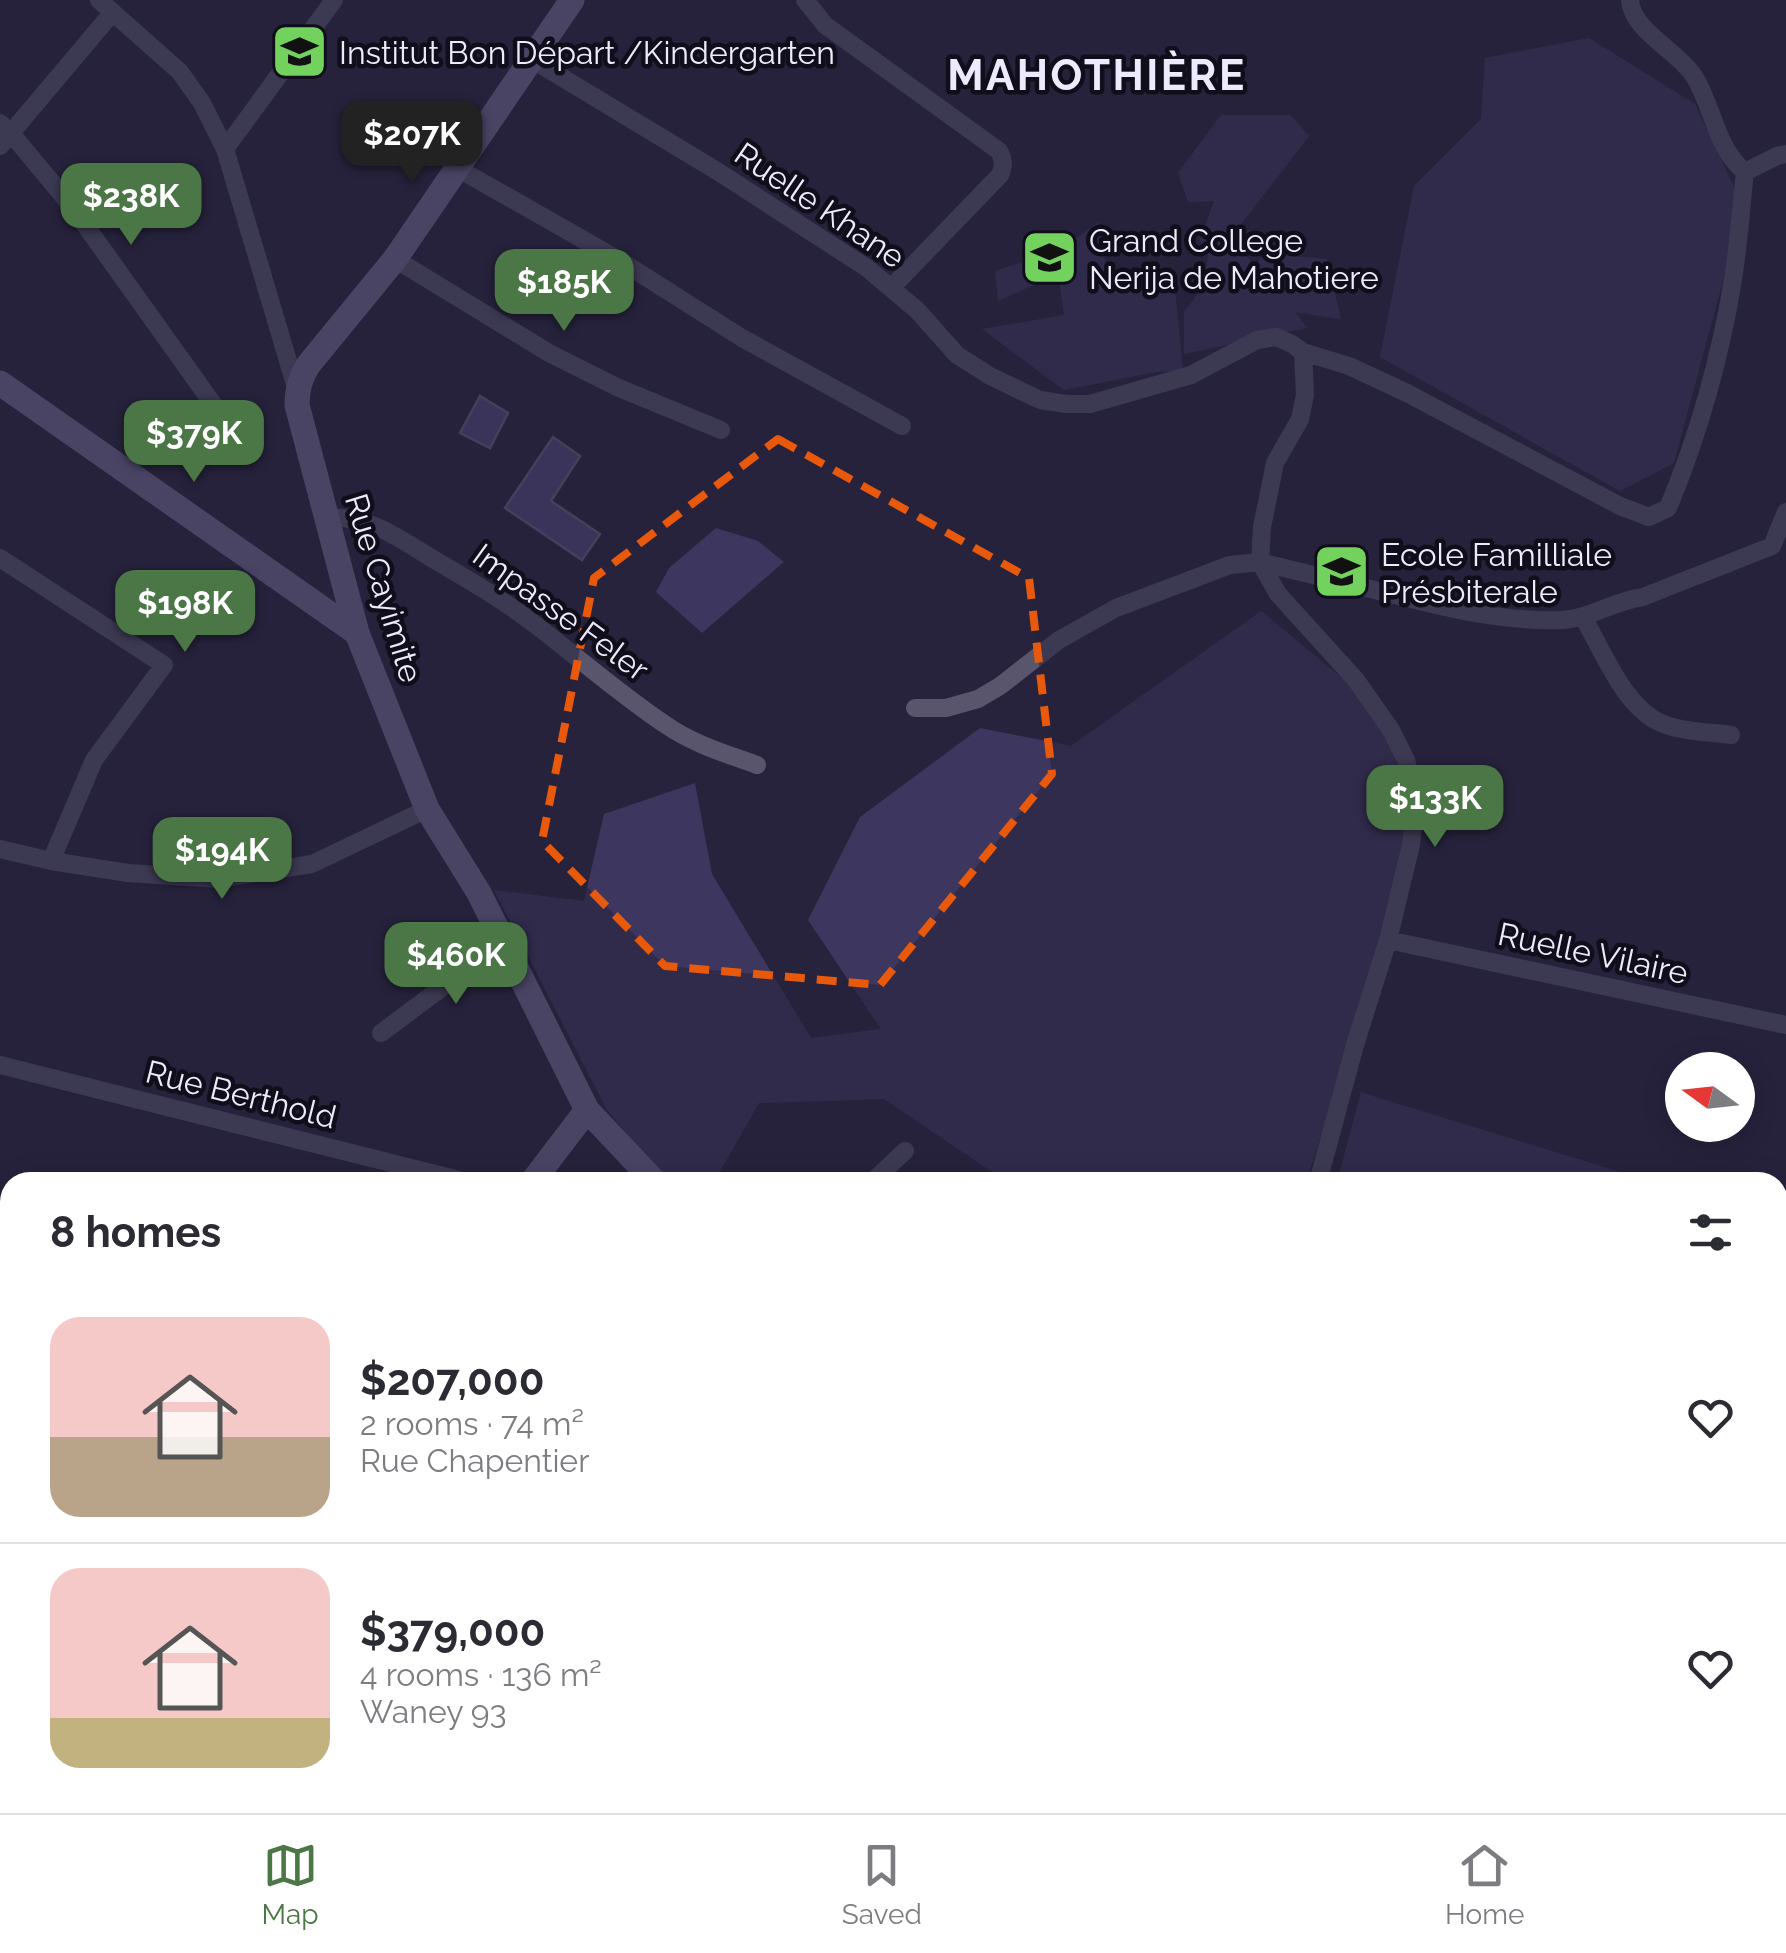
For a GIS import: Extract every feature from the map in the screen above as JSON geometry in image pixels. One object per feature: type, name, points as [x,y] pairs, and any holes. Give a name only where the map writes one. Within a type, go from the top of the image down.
[{"type":"street","points":[[225,149],[334,0]]},
{"type":"street","points":[[297,392],[309,364],[395,260],[572,0]]},
{"type":"street","points":[[806,0],[825,25],[1002,157],[1000,175],[891,288]]},
{"type":"street","points":[[1630,0],[1631,12],[1645,30],[1677,55],[1695,78],[1730,159],[1745,172],[1786,154]]},
{"type":"street","points":[[106,6],[3,134],[73,208],[218,411]]},
{"type":"street","name":"Rue Cayimite","points":[[106,6],[180,72],[202,103],[225,149],[297,392],[357,632],[427,808],[479,893],[587,1110],[646,1172]]},
{"type":"street","name":"Ruelle Khane","points":[[532,60],[717,171],[867,268],[917,310],[957,355],[1040,400],[1090,404],[1191,375],[1257,340],[1276,337],[1303,352],[1350,366],[1407,393],[1636,514],[1650,516],[1668,508],[1680,480],[1716,361],[1734,278],[1745,172]]},
{"type":"street","points":[[457,168],[602,250],[742,338],[902,426]]},
{"type":"street","points":[[395,260],[549,353],[619,388],[721,430]]},
{"type":"street","points":[[1303,352],[1300,419],[1276,463],[1262,527],[1260,562],[1278,594],[1356,680],[1391,730],[1406,760],[1416,800],[1412,845],[1388,940],[1321,1172]]},
{"type":"street","points":[[0,384],[357,632]]},
{"type":"street","points":[[916,708],[946,708],[978,699],[1098,616],[1230,565],[1260,562],[1460,611],[1516,619],[1583,617],[1772,546],[1786,512]]},
{"type":"street","name":"Impasse Feler","points":[[328,518],[345,517],[380,527],[478,585],[668,727],[757,766]]},
{"type":"street","points":[[0,558],[164,665],[94,760],[52,861]]},
{"type":"street","points":[[1583,617],[1619,682],[1644,713],[1680,729],[1731,736]]},
{"type":"street","points":[[0,849],[128,873],[218,879],[312,864],[427,808]]},
{"type":"street","name":"Ruelle Vilaire","points":[[1388,940],[1786,1024]]},
{"type":"street","points":[[381,1034],[504,942]]},
{"type":"street","name":"Rue Berthold","points":[[0,1064],[427,1172]]},
{"type":"street","points":[[540,1172],[587,1110]]},
{"type":"street","points":[[883,1172],[905,1151]]},
{"type":"highlighted area","points":[[778,439],[1029,578],[1052,774],[880,985],[665,966],[542,841],[594,578]]},
{"type":"shaded area","points":[[1589,38],[1695,104],[1743,206],[1674,463],[1620,491],[1380,357],[1414,186],[1481,119],[1485,58]]},
{"type":"shaded area","points":[[1221,115],[1290,115],[1309,136],[1241,224],[1235,244],[1255,266],[1264,254],[1327,259],[1341,319],[1295,312],[1307,328],[1184,354],[1184,312],[1203,287],[1208,256],[1200,240],[1214,201],[1188,202],[1178,173]]},
{"type":"shaded area","points":[[1099,222],[1098,247],[1121,289],[1173,269],[1183,371],[1156,372],[1064,390],[982,329],[1064,315],[1058,274],[998,301],[995,271],[1060,250]]},
{"type":"shaded area","points":[[716,528],[758,541],[784,562],[702,633],[656,592],[669,568]]},
{"type":"shaded area","points":[[1261,611],[1359,692],[1428,807],[1309,1172],[992,1172],[884,1099],[759,1103],[720,1172],[659,1172],[607,1110],[494,890],[584,901],[604,814],[695,783],[712,874],[811,1038],[881,1029],[808,920],[860,817],[980,728],[1071,746]]},
{"type":"shaded area","points":[[1361,1092],[1620,1172],[1340,1172]]},
{"type":"building","points":[[480,396],[508,413],[490,448],[460,433]]},
{"type":"building","points":[[553,437],[580,456],[551,501],[600,534],[582,560],[505,508]]},
{"type":"place","name":"Institut Bon Départ /Kindergarten","points":[[300,52]]},
{"type":"place","name":"Grand College Nerija de Mahotiere","points":[[1050,258]]},
{"type":"place","name":"Ecole Familliale Présbiterale","points":[[1342,572]]},
{"type":"district","name":"MAHOTHIÈRE","points":[[1097,75]]}]
